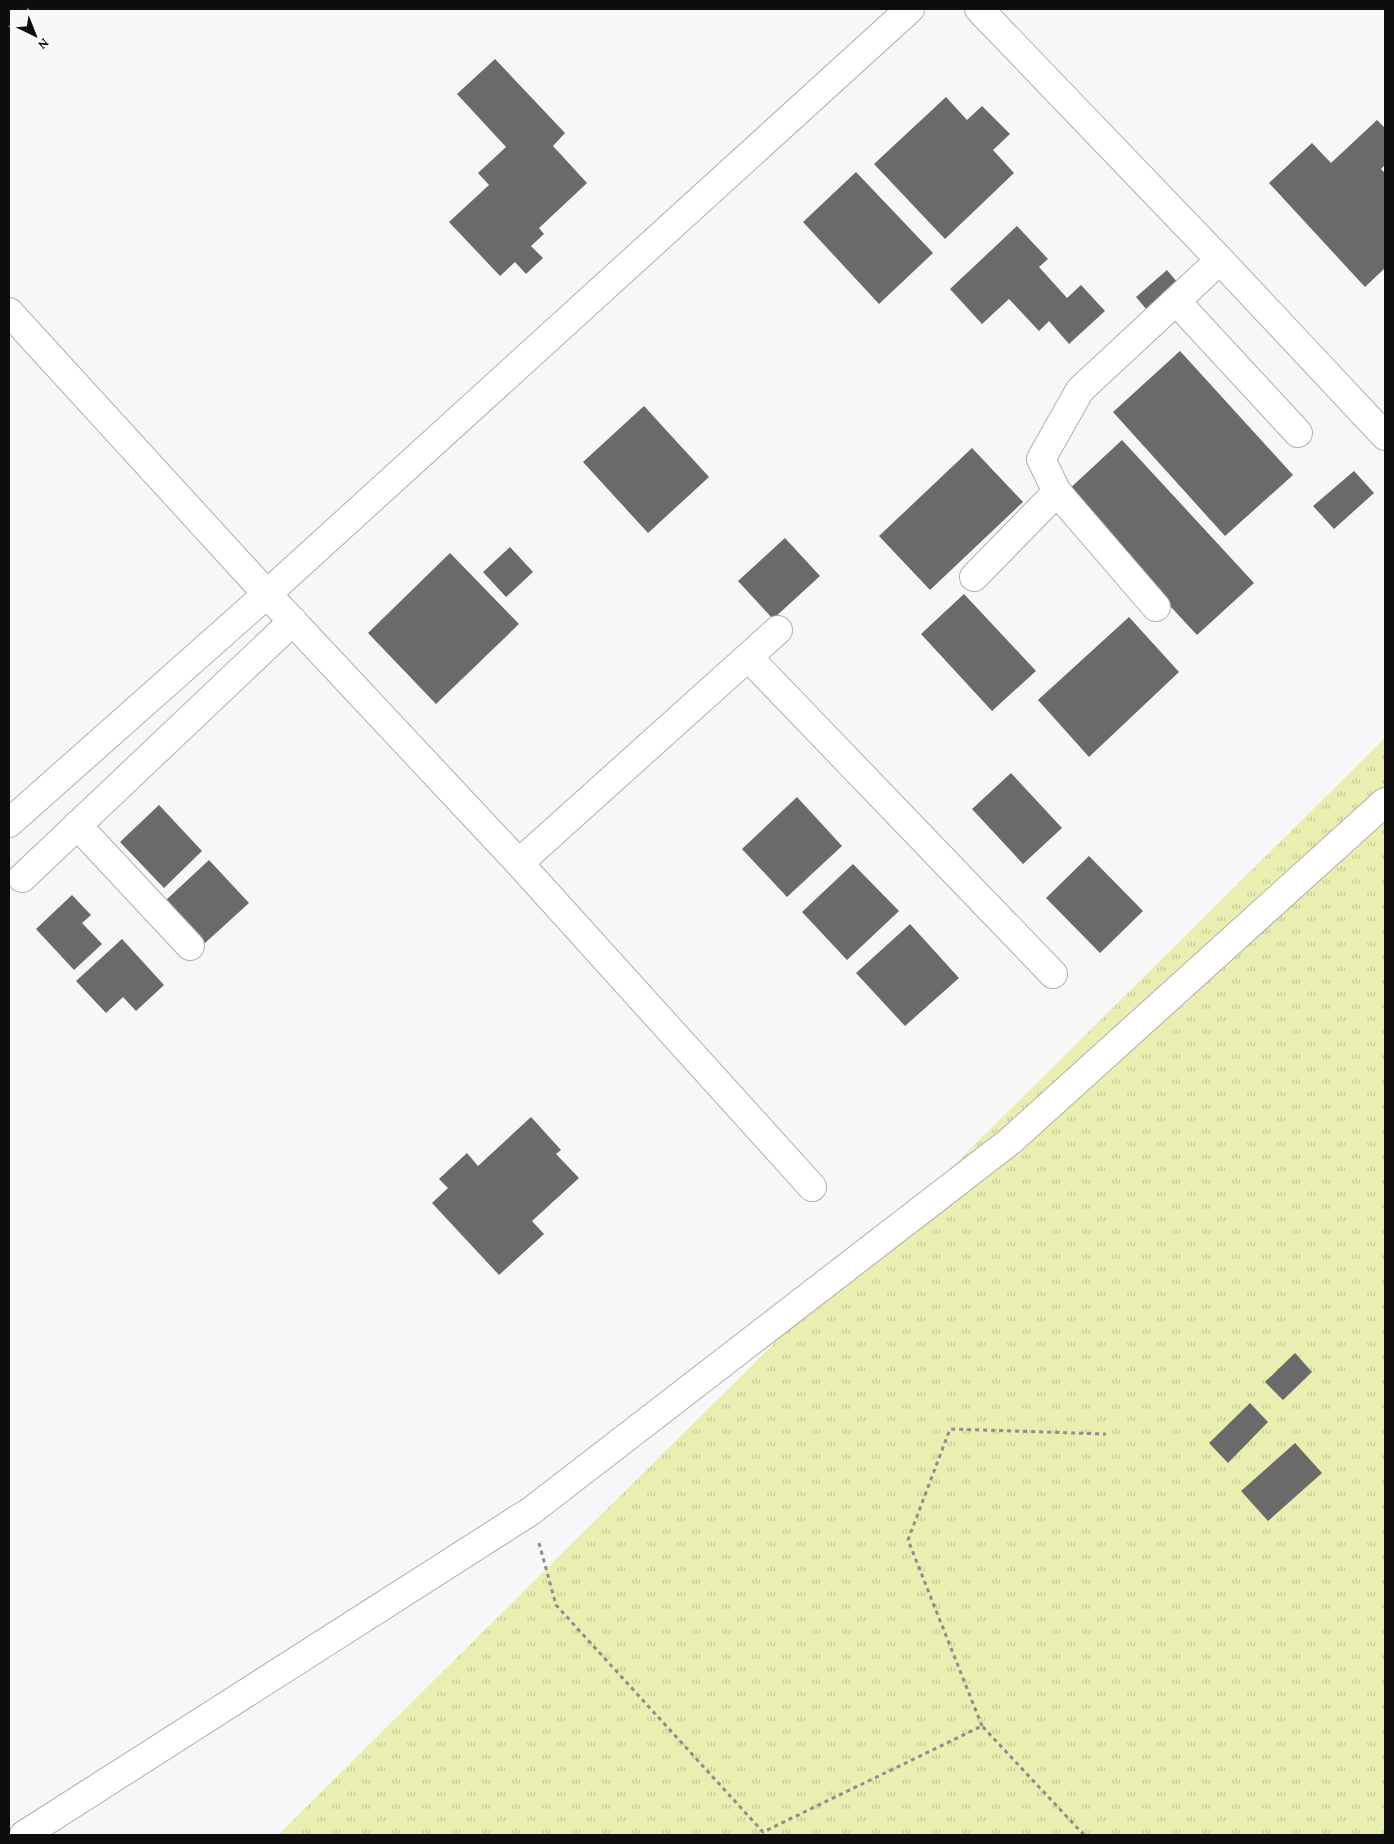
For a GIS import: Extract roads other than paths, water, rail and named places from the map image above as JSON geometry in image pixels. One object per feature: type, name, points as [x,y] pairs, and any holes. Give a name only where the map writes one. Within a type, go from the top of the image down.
[{"type":"street","points":[[9,823],[267,594],[910,9]]},
{"type":"street","points":[[979,9],[1220,260],[1385,436]]},
{"type":"street","points":[[1156,608],[1057,492],[1041,459],[1080,390],[1220,260]]},
{"type":"street","points":[[1176,301],[1298,433]]},
{"type":"street","points":[[9,312],[267,594],[520,864],[812,1187]]},
{"type":"street","points":[[974,577],[1057,492]]},
{"type":"street","points":[[22,878],[293,621]]},
{"type":"street","points":[[520,864],[778,630]]},
{"type":"street","points":[[748,657],[1053,974]]},
{"type":"street","points":[[24,1835],[531,1511],[1009,1142],[1385,802]]},
{"type":"street","points":[[78,825],[190,946]]}]
